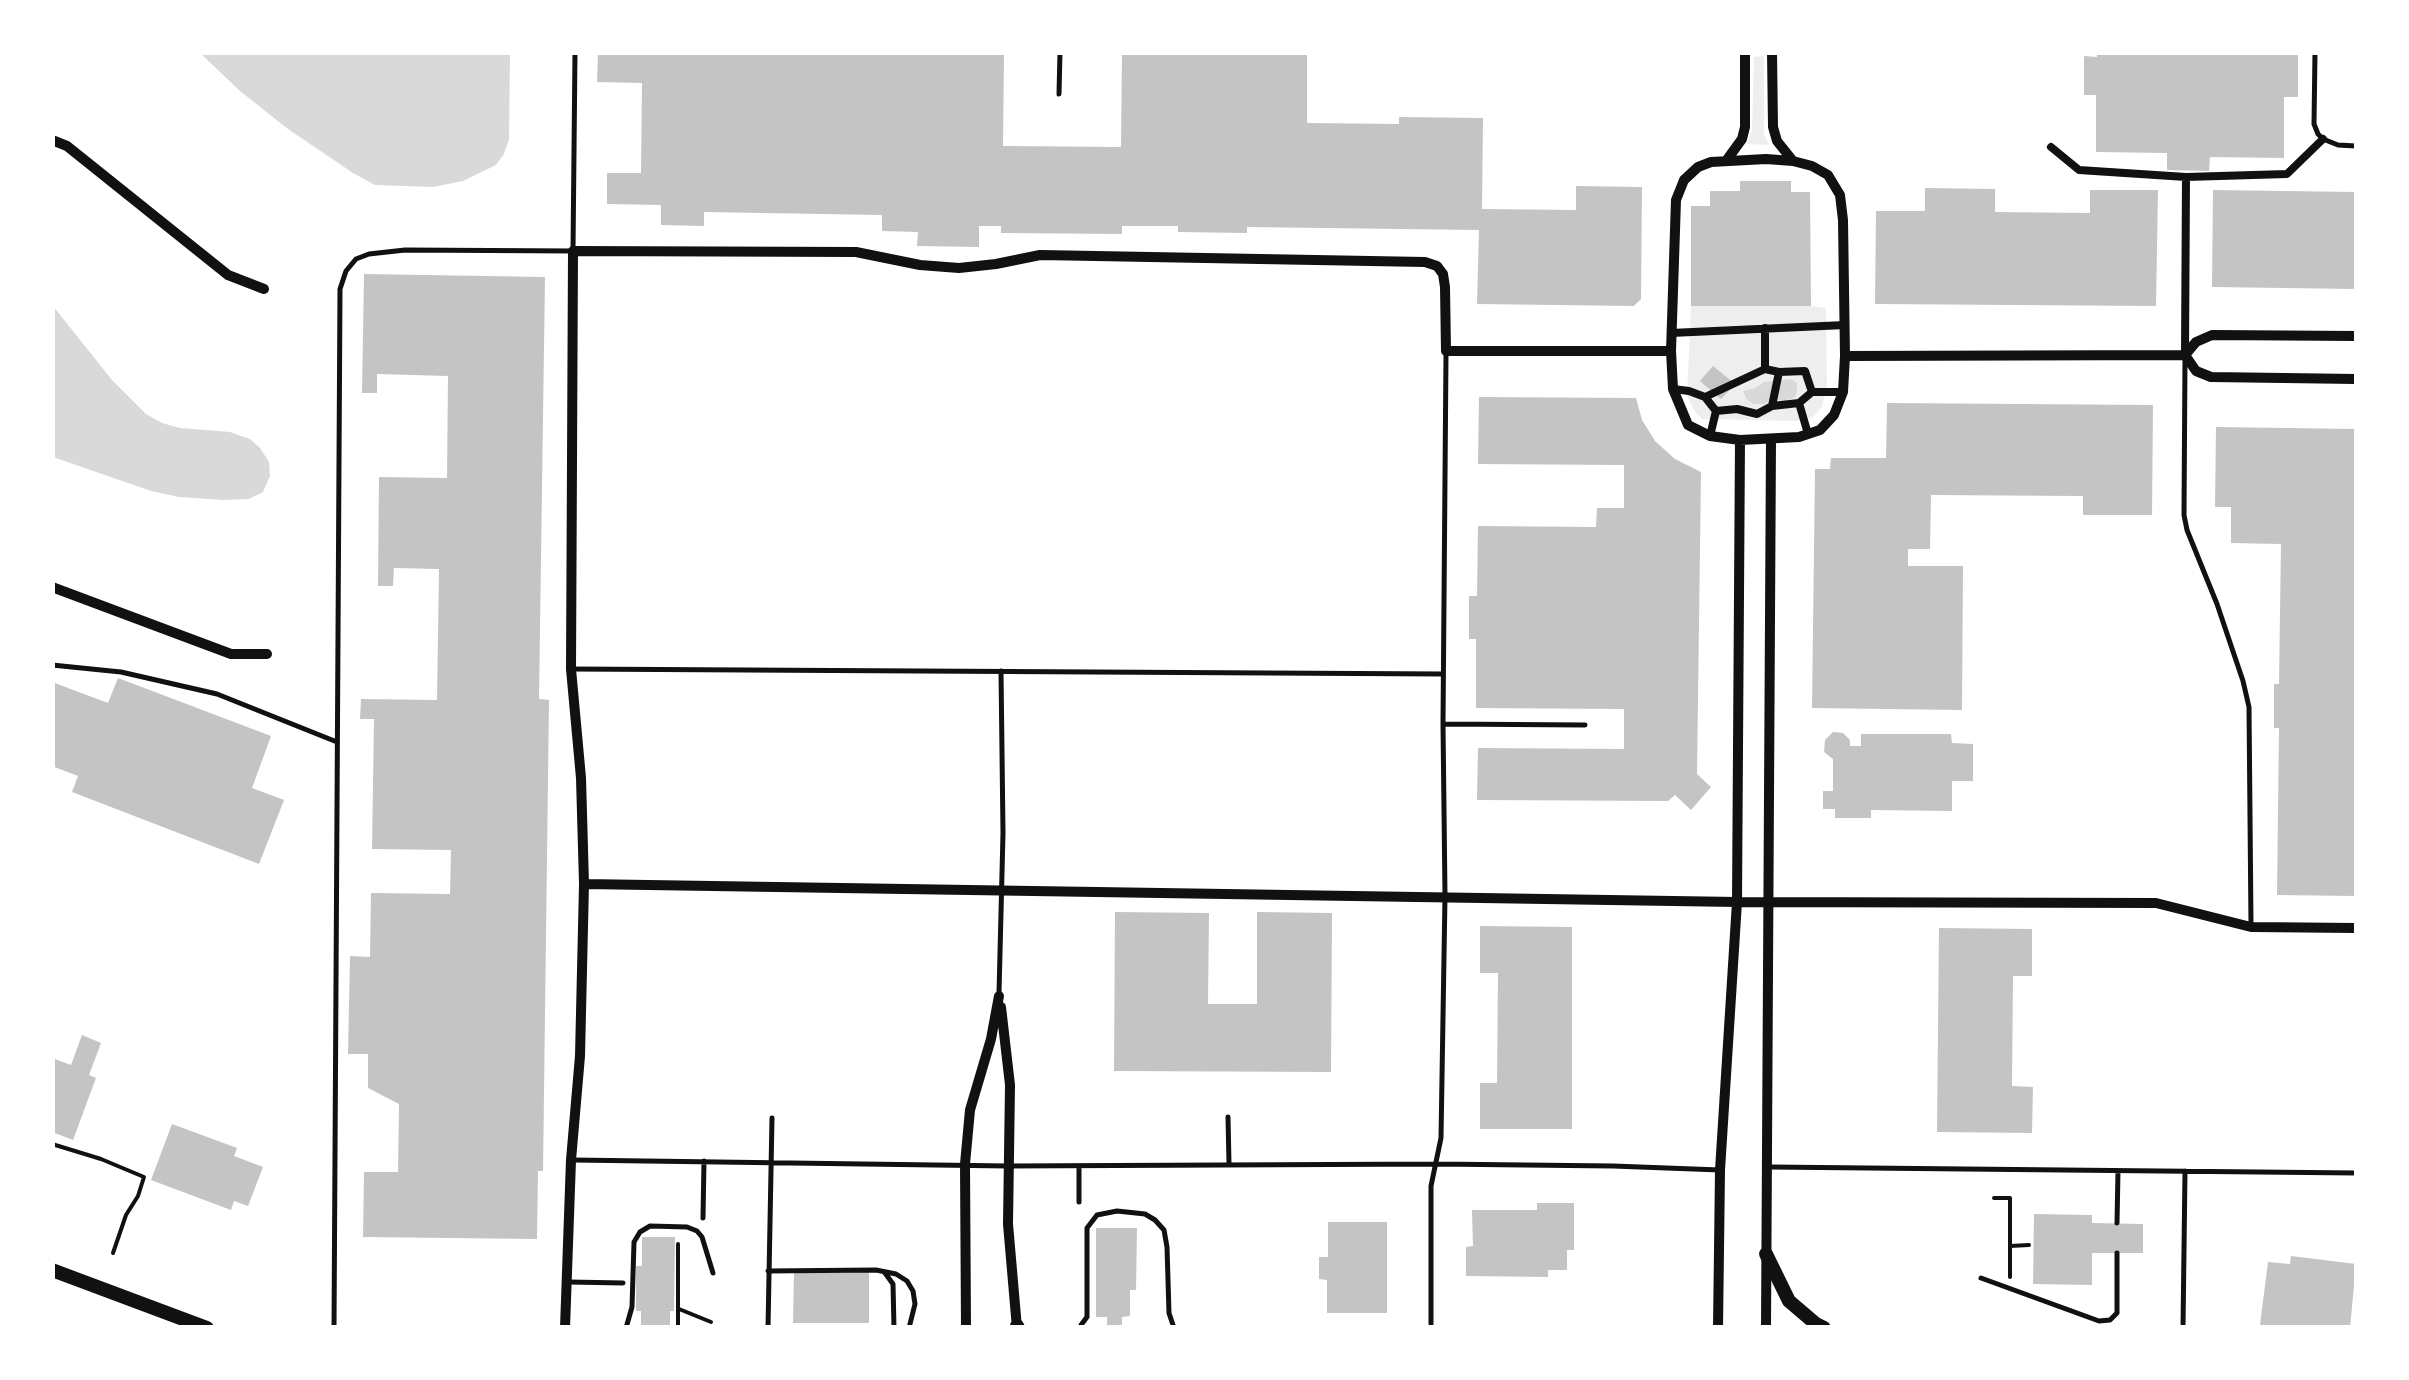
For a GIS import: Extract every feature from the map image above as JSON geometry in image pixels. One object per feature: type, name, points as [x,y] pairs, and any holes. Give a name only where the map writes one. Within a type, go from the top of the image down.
[{"type":"main road","points":[[1766,1254],[1789,1301],[1824,1328]]},
{"type":"main road","points":[[52,1270],[207,1328]]},
{"type":"street","points":[[1726,161],[1742,139],[1745,127],[1744,52]]},
{"type":"street","points":[[1772,52],[1773,126],[1776,140],[1793,161]]},
{"type":"street","points":[[2051,146],[2078,170],[2186,177],[2287,174],[2323,139]]},
{"type":"street","points":[[52,140],[67,146],[228,275],[264,289]]},
{"type":"street","points":[[1793,161],[1828,175],[1840,195],[1843,392],[1834,415],[1820,430],[1808,434],[1771,440],[1710,436],[1688,426],[1673,389],[1676,200],[1684,180],[1698,167],[1711,162],[1793,161]]},
{"type":"street","points":[[2186,177],[2185,354],[2196,371],[2211,377],[2356,380]]},
{"type":"street","points":[[565,1328],[571,1160],[580,1056],[584,884],[572,668],[573,251],[856,252],[920,265],[959,268],[1040,256],[1424,262],[1438,266],[1443,274],[1446,351],[1671,351]]},
{"type":"street","points":[[1671,333],[1844,325]]},
{"type":"street","points":[[1765,328],[1765,369]]},
{"type":"street","points":[[1845,356],[2185,354],[2196,342],[2212,335],[2356,336]]},
{"type":"street","points":[[1705,397],[1765,369],[1805,371],[1812,392]]},
{"type":"street","points":[[1772,406],[1778,372]]},
{"type":"street","points":[[1673,389],[1705,397],[1716,410]]},
{"type":"street","points":[[1716,410],[1758,414],[1772,406],[1800,403],[1812,392],[1843,392]]},
{"type":"street","points":[[1800,403],[1808,434]]},
{"type":"street","points":[[1710,436],[1716,410]]},
{"type":"street","points":[[1718,1328],[1720,1170],[1736,902],[1740,440]]},
{"type":"street","points":[[1766,1328],[1771,440]]},
{"type":"street","points":[[52,588],[231,654],[268,654]]},
{"type":"street","points":[[584,884],[1736,902],[2156,902],[2251,928],[2356,928]]},
{"type":"street","points":[[966,1328],[965,1164],[970,1110],[999,996]]},
{"type":"street","points":[[999,996],[1010,1085],[1008,1224],[1018,1327]]},
{"type":"lane","points":[[334,1328],[340,289],[346,271],[356,259],[369,254],[404,250],[573,251],[575,52]]},
{"type":"lane","points":[[1059,94],[1060,52]]},
{"type":"lane","points":[[2315,52],[2314,124],[2318,134],[2338,145],[2356,146]]},
{"type":"lane","points":[[1430,1328],[1431,1186],[1441,1138],[1446,351]]},
{"type":"lane","points":[[2185,354],[2184,515],[2249,707],[2251,928]]},
{"type":"lane","points":[[52,665],[121,672],[217,694],[337,742]]},
{"type":"lane","points":[[572,668],[1444,674]]},
{"type":"lane","points":[[999,996],[1001,672]]},
{"type":"lane","points":[[1443,724],[1585,725]]},
{"type":"lane","points":[[1228,1117],[1229,1164]]},
{"type":"lane","points":[[768,1328],[772,1118]]},
{"type":"lane","points":[[571,1160],[1008,1166],[1437,1164],[1720,1170]]},
{"type":"lane","points":[[703,1218],[704,1161]]},
{"type":"lane","points":[[1079,1166],[1079,1202]]},
{"type":"lane","points":[[1767,1167],[2356,1173]]},
{"type":"lane","points":[[2118,1170],[2118,1222]]},
{"type":"lane","points":[[2183,1328],[2185,1171]]},
{"type":"lane","points":[[1081,1326],[1086,1317],[1088,1228],[1097,1215],[1117,1211],[1145,1214],[1164,1230],[1168,1313],[1174,1328]]},
{"type":"lane","points":[[626,1328],[632,1307],[634,1242],[640,1232],[650,1226],[696,1230],[702,1237],[712,1273]]},
{"type":"lane","points":[[1981,1278],[2098,1320],[2110,1320],[2118,1313],[2117,1253]]},
{"type":"lane","points":[[768,1271],[896,1274],[912,1290],[914,1304],[909,1328]]},
{"type":"lane","points":[[884,1272],[893,1284],[894,1328]]},
{"type":"lane","points":[[566,1282],[622,1282]]},
{"type":"path","points":[[52,1144],[144,1177],[113,1252]]},
{"type":"path","points":[[1994,1198],[2010,1198],[2010,1278]]},
{"type":"path","points":[[678,1244],[678,1328]]},
{"type":"path","points":[[2010,1246],[2030,1245]]},
{"type":"path","points":[[678,1309],[712,1322]]},
{"type":"shaded area","points":[[200,53],[510,53],[509,139],[496,165],[463,181],[433,187],[375,185],[288,129]]},
{"type":"shaded area","points":[[1764,56],[1764,134],[1769,145],[1747,144],[1752,130],[1754,57]]},
{"type":"shaded area","points":[[53,306],[112,380],[146,414],[180,428],[230,432],[250,439],[269,462],[270,476],[263,492],[249,499],[179,497],[53,457]]},
{"type":"shaded area","points":[[1691,306],[1826,308],[1827,387],[1822,406],[1813,417],[1796,421],[1702,419],[1687,396]]},
{"type":"shaded area","points":[[1791,379],[1797,383],[1797,391],[1795,397],[1785,401],[1753,404],[1743,391],[1764,382]]},
{"type":"building","points":[[598,52],[1004,52],[1003,146],[1121,147],[1122,52],[1307,52],[1307,123],[1399,124],[1399,117],[1483,118],[1482,209],[1576,210],[1576,186],[1642,187],[1641,299],[1634,306],[1477,304],[1479,230],[1247,227],[1247,233],[1178,232],[1178,226],[1122,226],[1122,234],[1001,233],[1001,226],[979,226],[979,247],[917,246],[918,232],[882,231],[882,215],[704,212],[704,226],[661,225],[661,205],[607,204],[607,173],[641,173],[642,83],[597,82]]},
{"type":"building","points":[[2097,52],[2298,52],[2298,97],[2284,97],[2284,158],[2210,157],[2209,171],[2167,170],[2167,153],[2096,152],[2096,95],[2084,95],[2084,56],[2097,57]]},
{"type":"building","points":[[1740,181],[1791,181],[1791,192],[1810,192],[1811,306],[1691,306],[1691,206],[1710,206],[1710,191],[1740,191]]},
{"type":"building","points":[[1925,188],[1995,189],[1995,212],[2090,213],[2090,190],[2158,190],[2156,306],[1875,304],[1876,211],[1925,211]]},
{"type":"building","points":[[2213,190],[2356,192],[2356,289],[2212,287]]},
{"type":"building","points":[[364,274],[545,277],[539,699],[549,700],[543,1171],[538,1171],[537,1239],[363,1237],[364,1172],[398,1172],[399,1104],[368,1088],[368,1054],[348,1054],[350,956],[370,957],[371,893],[450,894],[451,850],[372,849],[374,719],[360,719],[361,699],[437,700],[439,569],[394,568],[393,586],[378,586],[379,477],[447,478],[448,376],[377,374],[377,393],[362,393]]},
{"type":"building","points":[[1713,366],[1735,384],[1721,399],[1700,381]]},
{"type":"building","points":[[1479,397],[1636,398],[1642,420],[1655,441],[1675,459],[1701,472],[1697,774],[1711,787],[1691,810],[1675,795],[1668,801],[1477,800],[1478,748],[1624,749],[1624,709],[1476,708],[1476,639],[1469,639],[1469,596],[1477,596],[1478,526],[1596,527],[1597,508],[1624,508],[1624,465],[1478,464]]},
{"type":"building","points":[[1887,403],[2153,405],[2152,515],[2083,515],[2083,496],[1931,495],[1930,549],[1908,549],[1908,566],[1963,566],[1962,710],[1812,708],[1815,469],[1830,469],[1831,458],[1886,458]]},
{"type":"building","points":[[2216,427],[2356,429],[2356,896],[2277,895],[2279,728],[2274,728],[2274,684],[2279,684],[2281,544],[2231,543],[2231,507],[2215,507]]},
{"type":"building","points":[[118,678],[271,736],[252,788],[284,800],[259,864],[72,792],[78,776],[52,766],[52,682],[108,703]]},
{"type":"building","points":[[1833,732],[1843,733],[1850,746],[1861,746],[1861,734],[1951,734],[1952,743],[1973,744],[1973,781],[1952,781],[1952,811],[1871,810],[1871,818],[1835,818],[1835,809],[1823,809],[1823,791],[1833,791],[1833,759],[1824,752],[1825,740]]},
{"type":"building","points":[[1115,912],[1209,913],[1208,1004],[1257,1004],[1257,912],[1332,913],[1331,1072],[1114,1071]]},
{"type":"building","points":[[1480,926],[1572,927],[1572,1129],[1480,1129],[1480,1083],[1497,1083],[1498,973],[1480,973]]},
{"type":"building","points":[[1939,928],[2032,929],[2032,976],[2013,976],[2012,1086],[2033,1087],[2032,1133],[1937,1132]]},
{"type":"building","points":[[82,1035],[101,1043],[89,1075],[96,1078],[73,1140],[52,1132],[52,1058],[71,1065]]},
{"type":"building","points":[[172,1124],[237,1148],[234,1156],[263,1167],[248,1206],[234,1201],[231,1210],[151,1180]]},
{"type":"building","points":[[1537,1203],[1574,1203],[1574,1250],[1567,1250],[1567,1270],[1548,1270],[1548,1277],[1466,1276],[1466,1247],[1473,1246],[1472,1210],[1537,1210]]},
{"type":"building","points":[[2034,1214],[2092,1215],[2092,1223],[2143,1224],[2143,1253],[2092,1253],[2092,1285],[2033,1284]]},
{"type":"building","points":[[1328,1222],[1387,1222],[1387,1313],[1327,1313],[1327,1280],[1319,1279],[1319,1257],[1328,1257]]},
{"type":"building","points":[[1096,1228],[1137,1228],[1136,1290],[1130,1290],[1130,1316],[1122,1317],[1122,1325],[1107,1325],[1107,1317],[1096,1317]]},
{"type":"building","points":[[642,1237],[675,1237],[674,1311],[670,1311],[670,1328],[641,1327],[641,1311],[636,1311],[636,1266],[642,1266]]},
{"type":"building","points":[[2291,1256],[2356,1264],[2350,1328],[2260,1325],[2268,1262],[2290,1264]]},
{"type":"building","points":[[794,1271],[869,1272],[869,1323],[793,1323]]}]
